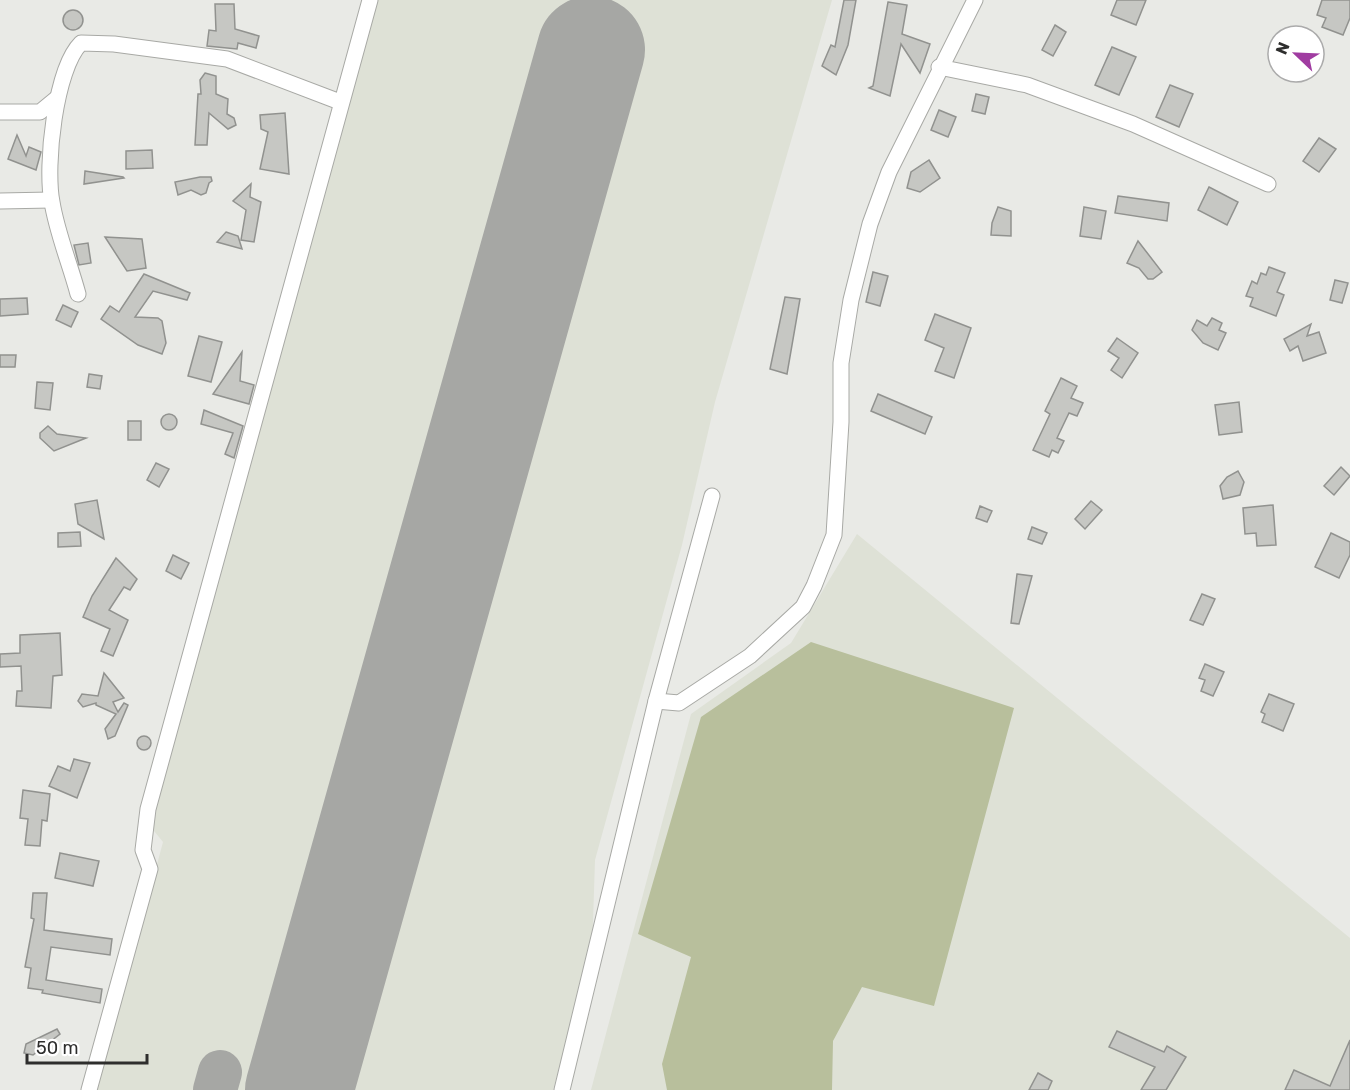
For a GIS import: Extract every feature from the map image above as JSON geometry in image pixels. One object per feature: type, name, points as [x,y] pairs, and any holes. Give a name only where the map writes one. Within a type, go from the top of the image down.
[{"type":"street","points":[[89,1090],[150,869],[143,850],[148,809],[369,0]]},
{"type":"street","points":[[656,701],[679,703],[750,656],[803,607],[814,586],[834,535],[842,422],[841,363],[851,300],[876,203],[939,67],[975,0]]},
{"type":"street","points":[[78,294],[51,200],[52,142],[57,98],[66,65],[72,52],[81,43],[114,44],[227,59],[340,102]]},
{"type":"street","points":[[939,67],[1027,85],[1133,124],[1268,184]]},
{"type":"street","points":[[0,112],[40,112],[57,98]]},
{"type":"street","points":[[0,201],[51,200]]},
{"type":"street","points":[[562,1090],[656,701],[712,496]]},
{"type":"shaded area","points":[[377,0],[832,0],[715,402],[682,545],[595,860],[592,952],[553,1090],[97,1090],[163,842],[150,826]]},
{"type":"shaded area","points":[[857,534],[1350,938],[1350,1090],[591,1090],[691,714],[791,643]]},
{"type":"green space","points":[[811,642],[1014,708],[934,1006],[862,987],[833,1041],[832,1090],[667,1090],[662,1064],[691,957],[638,934],[701,717]]},
{"type":"building","points":[[844,0],[856,0],[848,45],[836,75],[822,66],[831,45],[835,47]]},
{"type":"building","points":[[1117,0],[1146,0],[1136,25],[1111,15]]},
{"type":"building","points":[[1322,0],[1350,0],[1350,18],[1343,35],[1326,29],[1326,24],[1323,24],[1326,18],[1317,15]]},
{"type":"building","points":[[888,2],[907,5],[902,34],[930,44],[920,73],[901,44],[890,96],[869,88],[873,86]]},
{"type":"building","points":[[215,4],[234,4],[235,29],[259,36],[256,48],[238,43],[237,49],[207,46],[209,30],[216,31]]},
{"type":"building","points":[[73,10],[80,13],[83,20],[80,27],[73,30],[66,27],[63,20],[66,13]]},
{"type":"building","points":[[1055,25],[1066,32],[1053,56],[1042,50]]},
{"type":"building","points":[[1112,47],[1136,57],[1119,95],[1095,85]]},
{"type":"building","points":[[205,73],[216,76],[216,94],[228,99],[227,114],[234,118],[236,125],[228,129],[209,113],[207,145],[195,145],[198,94],[201,94],[200,80]]},
{"type":"building","points":[[1170,85],[1193,94],[1179,127],[1156,117]]},
{"type":"building","points":[[976,94],[989,97],[985,114],[972,111]]},
{"type":"building","points":[[939,110],[956,117],[948,137],[931,130]]},
{"type":"building","points":[[285,113],[289,174],[260,169],[268,132],[261,129],[260,115]]},
{"type":"building","points":[[17,135],[26,156],[29,147],[41,152],[36,170],[8,159]]},
{"type":"building","points":[[1319,138],[1336,149],[1319,172],[1303,161]]},
{"type":"building","points":[[152,150],[153,168],[126,169],[126,151]]},
{"type":"building","points":[[929,160],[940,178],[920,192],[907,188],[911,172]]},
{"type":"building","points":[[85,171],[123,177],[124,178],[84,184]]},
{"type":"building","points":[[211,177],[212,181],[206,193],[201,195],[191,190],[178,195],[175,182]]},
{"type":"building","points":[[251,184],[250,197],[261,202],[254,242],[241,240],[246,210],[233,201]]},
{"type":"building","points":[[1209,187],[1238,202],[1227,225],[1198,210]]},
{"type":"building","points":[[1118,196],[1169,203],[1167,221],[1115,213]]},
{"type":"building","points":[[998,207],[1011,211],[1011,236],[991,235],[992,223]]},
{"type":"building","points":[[1084,207],[1106,211],[1101,239],[1080,236]]},
{"type":"building","points":[[226,232],[238,236],[242,249],[217,242]]},
{"type":"building","points":[[105,237],[142,239],[146,268],[127,271]]},
{"type":"building","points":[[1138,241],[1162,272],[1153,279],[1148,279],[1139,268],[1127,263]]},
{"type":"building","points":[[88,243],[91,263],[79,265],[74,245]]},
{"type":"building","points":[[1269,267],[1285,273],[1277,292],[1284,295],[1276,316],[1250,306],[1253,298],[1246,296],[1252,281],[1257,284],[1261,273],[1266,275]]},
{"type":"building","points":[[873,272],[888,276],[880,306],[866,302]]},
{"type":"building","points":[[144,274],[190,293],[187,300],[153,291],[135,317],[158,318],[162,321],[166,343],[162,354],[138,345],[101,319],[110,306],[119,312]]},
{"type":"building","points":[[1335,280],[1348,283],[1342,303],[1330,300]]},
{"type":"building","points":[[785,297],[800,299],[787,374],[770,369]]},
{"type":"building","points":[[27,298],[28,314],[0,316],[0,299]]},
{"type":"building","points":[[63,305],[78,312],[71,327],[56,320]]},
{"type":"building","points":[[935,314],[971,328],[954,378],[935,371],[944,348],[925,340]]},
{"type":"building","points":[[1212,318],[1222,323],[1219,330],[1226,333],[1218,350],[1203,343],[1192,330],[1197,320],[1207,326]]},
{"type":"building","points":[[1311,324],[1307,336],[1319,332],[1326,353],[1303,361],[1298,346],[1290,351],[1284,339]]},
{"type":"building","points":[[199,336],[222,342],[211,382],[188,376]]},
{"type":"building","points":[[1117,338],[1138,353],[1122,378],[1111,370],[1119,358],[1108,351]]},
{"type":"building","points":[[242,352],[240,381],[254,385],[249,404],[213,394]]},
{"type":"building","points":[[0,355],[16,355],[15,367],[0,367]]},
{"type":"building","points":[[89,374],[102,376],[100,389],[87,387]]},
{"type":"building","points":[[1061,378],[1077,386],[1071,398],[1083,403],[1077,416],[1069,413],[1057,438],[1064,441],[1058,453],[1052,450],[1049,457],[1033,450],[1050,414],[1045,411]]},
{"type":"building","points":[[37,382],[53,383],[50,410],[35,408]]},
{"type":"building","points":[[878,394],[932,417],[925,434],[871,411]]},
{"type":"building","points":[[1239,402],[1242,432],[1219,435],[1215,405]]},
{"type":"building","points":[[204,410],[243,426],[234,458],[225,454],[233,433],[201,424]]},
{"type":"building","points":[[166,414],[172,414],[177,422],[175,428],[166,430],[161,425],[161,419]]},
{"type":"building","points":[[128,421],[141,421],[141,440],[128,440]]},
{"type":"building","points":[[48,426],[57,434],[86,438],[54,451],[40,438],[40,433]]},
{"type":"building","points":[[156,463],[169,469],[159,487],[147,480]]},
{"type":"building","points":[[1341,467],[1350,476],[1334,495],[1324,486]]},
{"type":"building","points":[[1238,471],[1244,482],[1240,495],[1223,499],[1220,486],[1227,477]]},
{"type":"building","points":[[97,500],[104,539],[78,524],[75,504]]},
{"type":"building","points":[[1091,501],[1102,510],[1085,529],[1075,519]]},
{"type":"building","points":[[1273,505],[1276,545],[1257,546],[1256,533],[1245,534],[1243,508]]},
{"type":"building","points":[[980,506],[992,511],[987,522],[976,518]]},
{"type":"building","points":[[1032,527],[1047,533],[1042,544],[1028,539]]},
{"type":"building","points":[[80,532],[81,546],[58,547],[58,533]]},
{"type":"building","points":[[1331,533],[1350,542],[1350,555],[1339,578],[1315,567]]},
{"type":"building","points":[[173,555],[189,563],[181,579],[166,571]]},
{"type":"building","points":[[116,558],[137,579],[130,590],[124,587],[109,610],[128,620],[113,656],[101,651],[110,629],[83,617],[92,596]]},
{"type":"building","points":[[1017,574],[1032,576],[1019,624],[1011,623]]},
{"type":"building","points":[[1202,594],[1215,599],[1203,625],[1190,620]]},
{"type":"building","points":[[60,633],[62,675],[53,676],[51,708],[16,706],[17,691],[22,691],[21,666],[0,667],[0,654],[20,653],[20,635]]},
{"type":"building","points":[[1205,664],[1224,672],[1213,696],[1201,691],[1205,680],[1199,678]]},
{"type":"building","points":[[104,673],[124,698],[113,702],[118,712],[124,703],[128,705],[115,736],[108,739],[105,729],[116,714],[96,703],[83,707],[78,701],[82,694],[98,696]]},
{"type":"building","points":[[1269,694],[1294,704],[1283,731],[1262,722],[1265,714],[1261,712]]},
{"type":"building","points":[[141,736],[147,736],[151,743],[147,750],[141,750],[137,746],[137,740]]},
{"type":"building","points":[[74,759],[90,763],[77,798],[49,786],[58,766],[70,771]]},
{"type":"building","points":[[23,790],[50,794],[47,821],[42,820],[40,846],[25,845],[28,819],[20,818]]},
{"type":"building","points":[[60,853],[99,861],[93,886],[55,878]]},
{"type":"building","points":[[33,893],[47,893],[44,930],[112,939],[110,955],[51,947],[46,980],[102,989],[100,1003],[42,993],[43,990],[28,988],[31,968],[25,967],[34,919],[31,918]]},
{"type":"building","points":[[57,1029],[60,1034],[33,1055],[24,1053],[26,1044]]},
{"type":"building","points":[[1117,1031],[1164,1052],[1167,1046],[1186,1057],[1166,1090],[1141,1090],[1155,1067],[1109,1047]]},
{"type":"building","points":[[1350,1040],[1350,1090],[1285,1090],[1294,1070],[1330,1086]]},
{"type":"building","points":[[1038,1073],[1052,1081],[1048,1090],[1029,1090]]},
{"type":"taxiway","points":[[215,1090],[220,1072]]},
{"type":"runway","points":[[299,1090],[591,50]]}]
